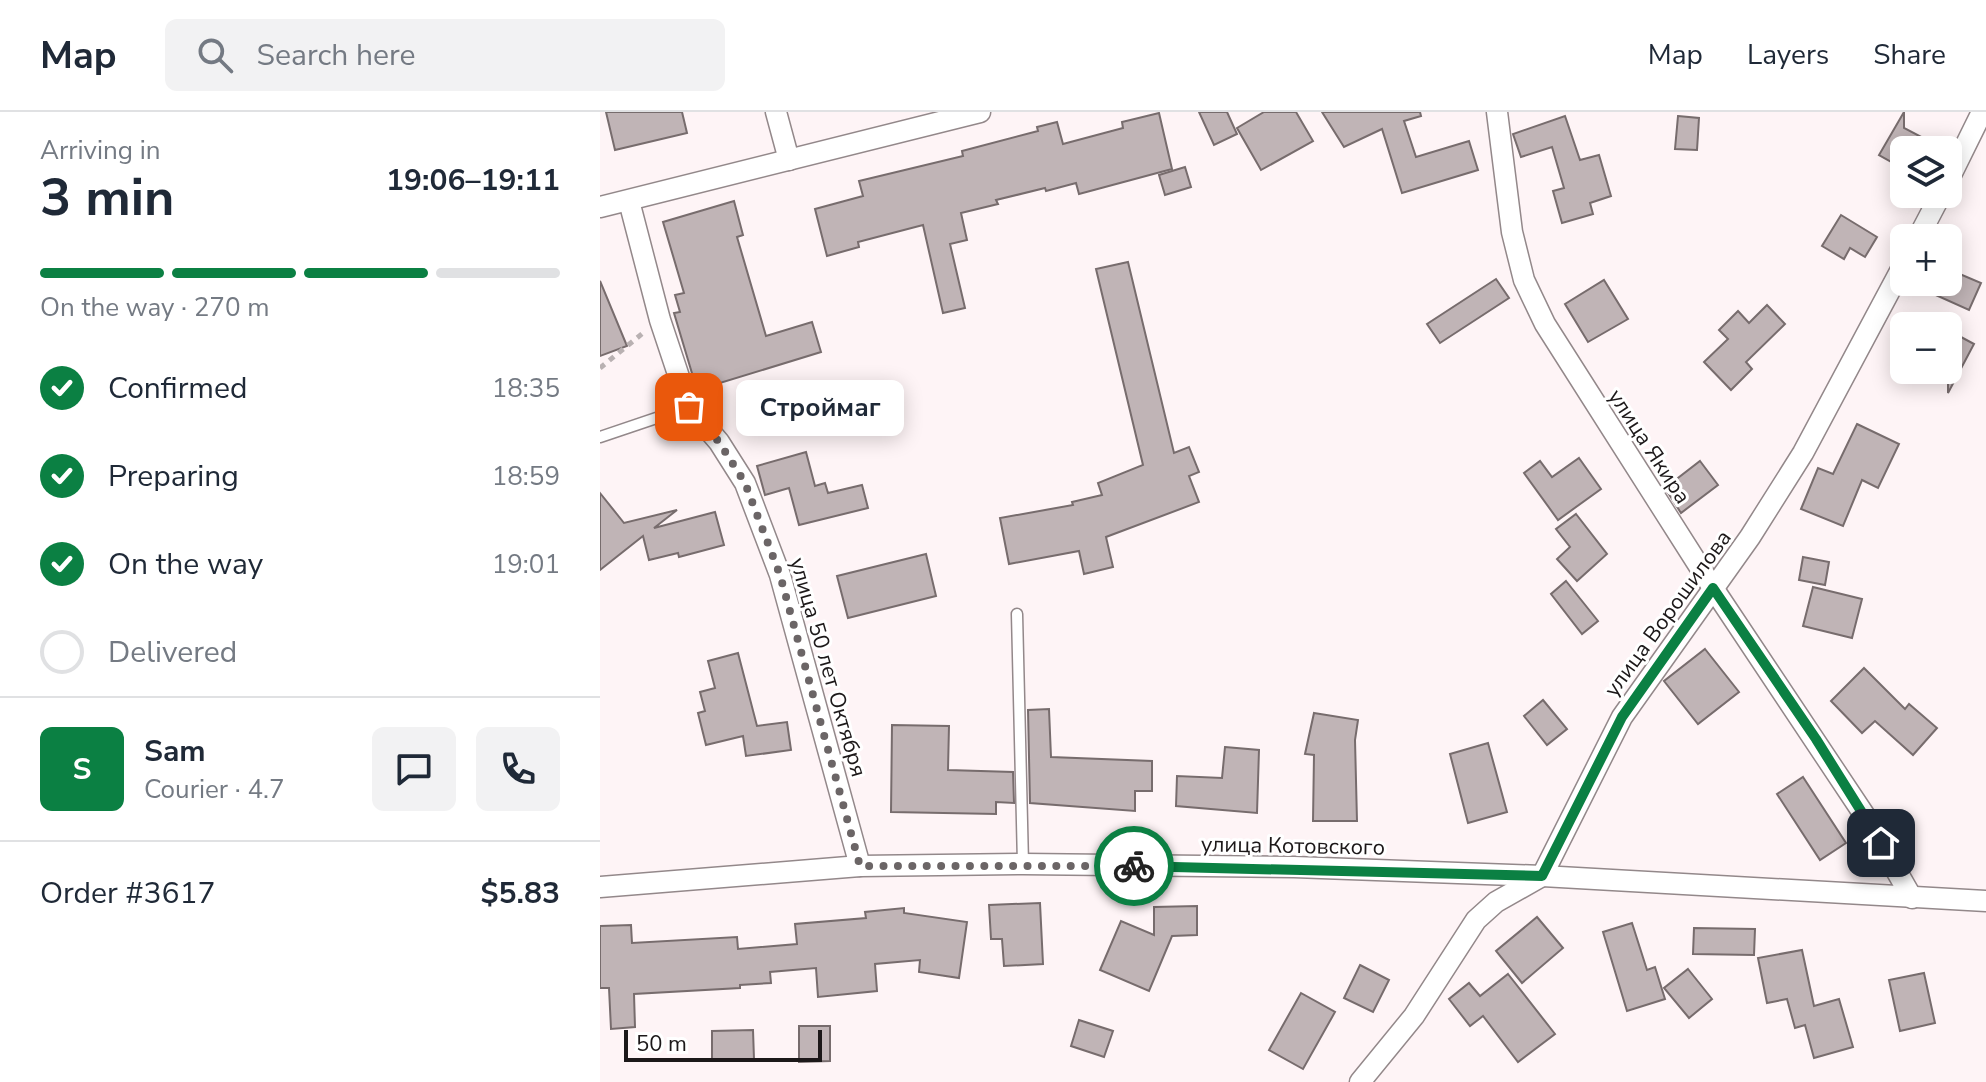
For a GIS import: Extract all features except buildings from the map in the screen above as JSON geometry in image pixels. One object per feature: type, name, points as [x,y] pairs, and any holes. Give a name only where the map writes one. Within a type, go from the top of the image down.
[{"type":"street","points":[[776,112],[789,160]]},
{"type":"street","points":[[600,207],[980,112]]},
{"type":"street","name":"улица Якира","points":[[1497,112],[1512,232],[1524,280],[1545,324],[1713,588],[1857,803],[1912,898]]},
{"type":"street","points":[[1962,153],[1982,112]]},
{"type":"street","name":"улица 50 лет Октября","points":[[629,201],[660,320],[689,407],[719,442],[745,483],[780,575],[860,866]]},
{"type":"street","name":"улица Ворошилова","points":[[1542,876],[1622,717],[1750,537],[1803,453],[1890,290]]},
{"type":"street","name":"улица Котовского","points":[[600,887],[860,866],[1023,864],[1294,867],[1542,876],[1986,901]]},
{"type":"street","points":[[1360,1082],[1414,1016],[1476,920],[1496,902],[1542,876]]},
{"type":"lane","points":[[600,437],[689,407]]},
{"type":"lane","points":[[1017,614],[1023,864]]},
{"type":"path","points":[[600,368],[660,320]]},
{"type":"way so far","points":[[689,407],[719,442],[745,483],[780,575],[860,866],[1134,866]]},
{"type":"place","name":"Строймаг","points":[[689,407]]},
{"type":"route","points":[[1134,866],[1294,867],[1542,876],[1622,717],[1713,588],[1816,739],[1881,843]]}]
